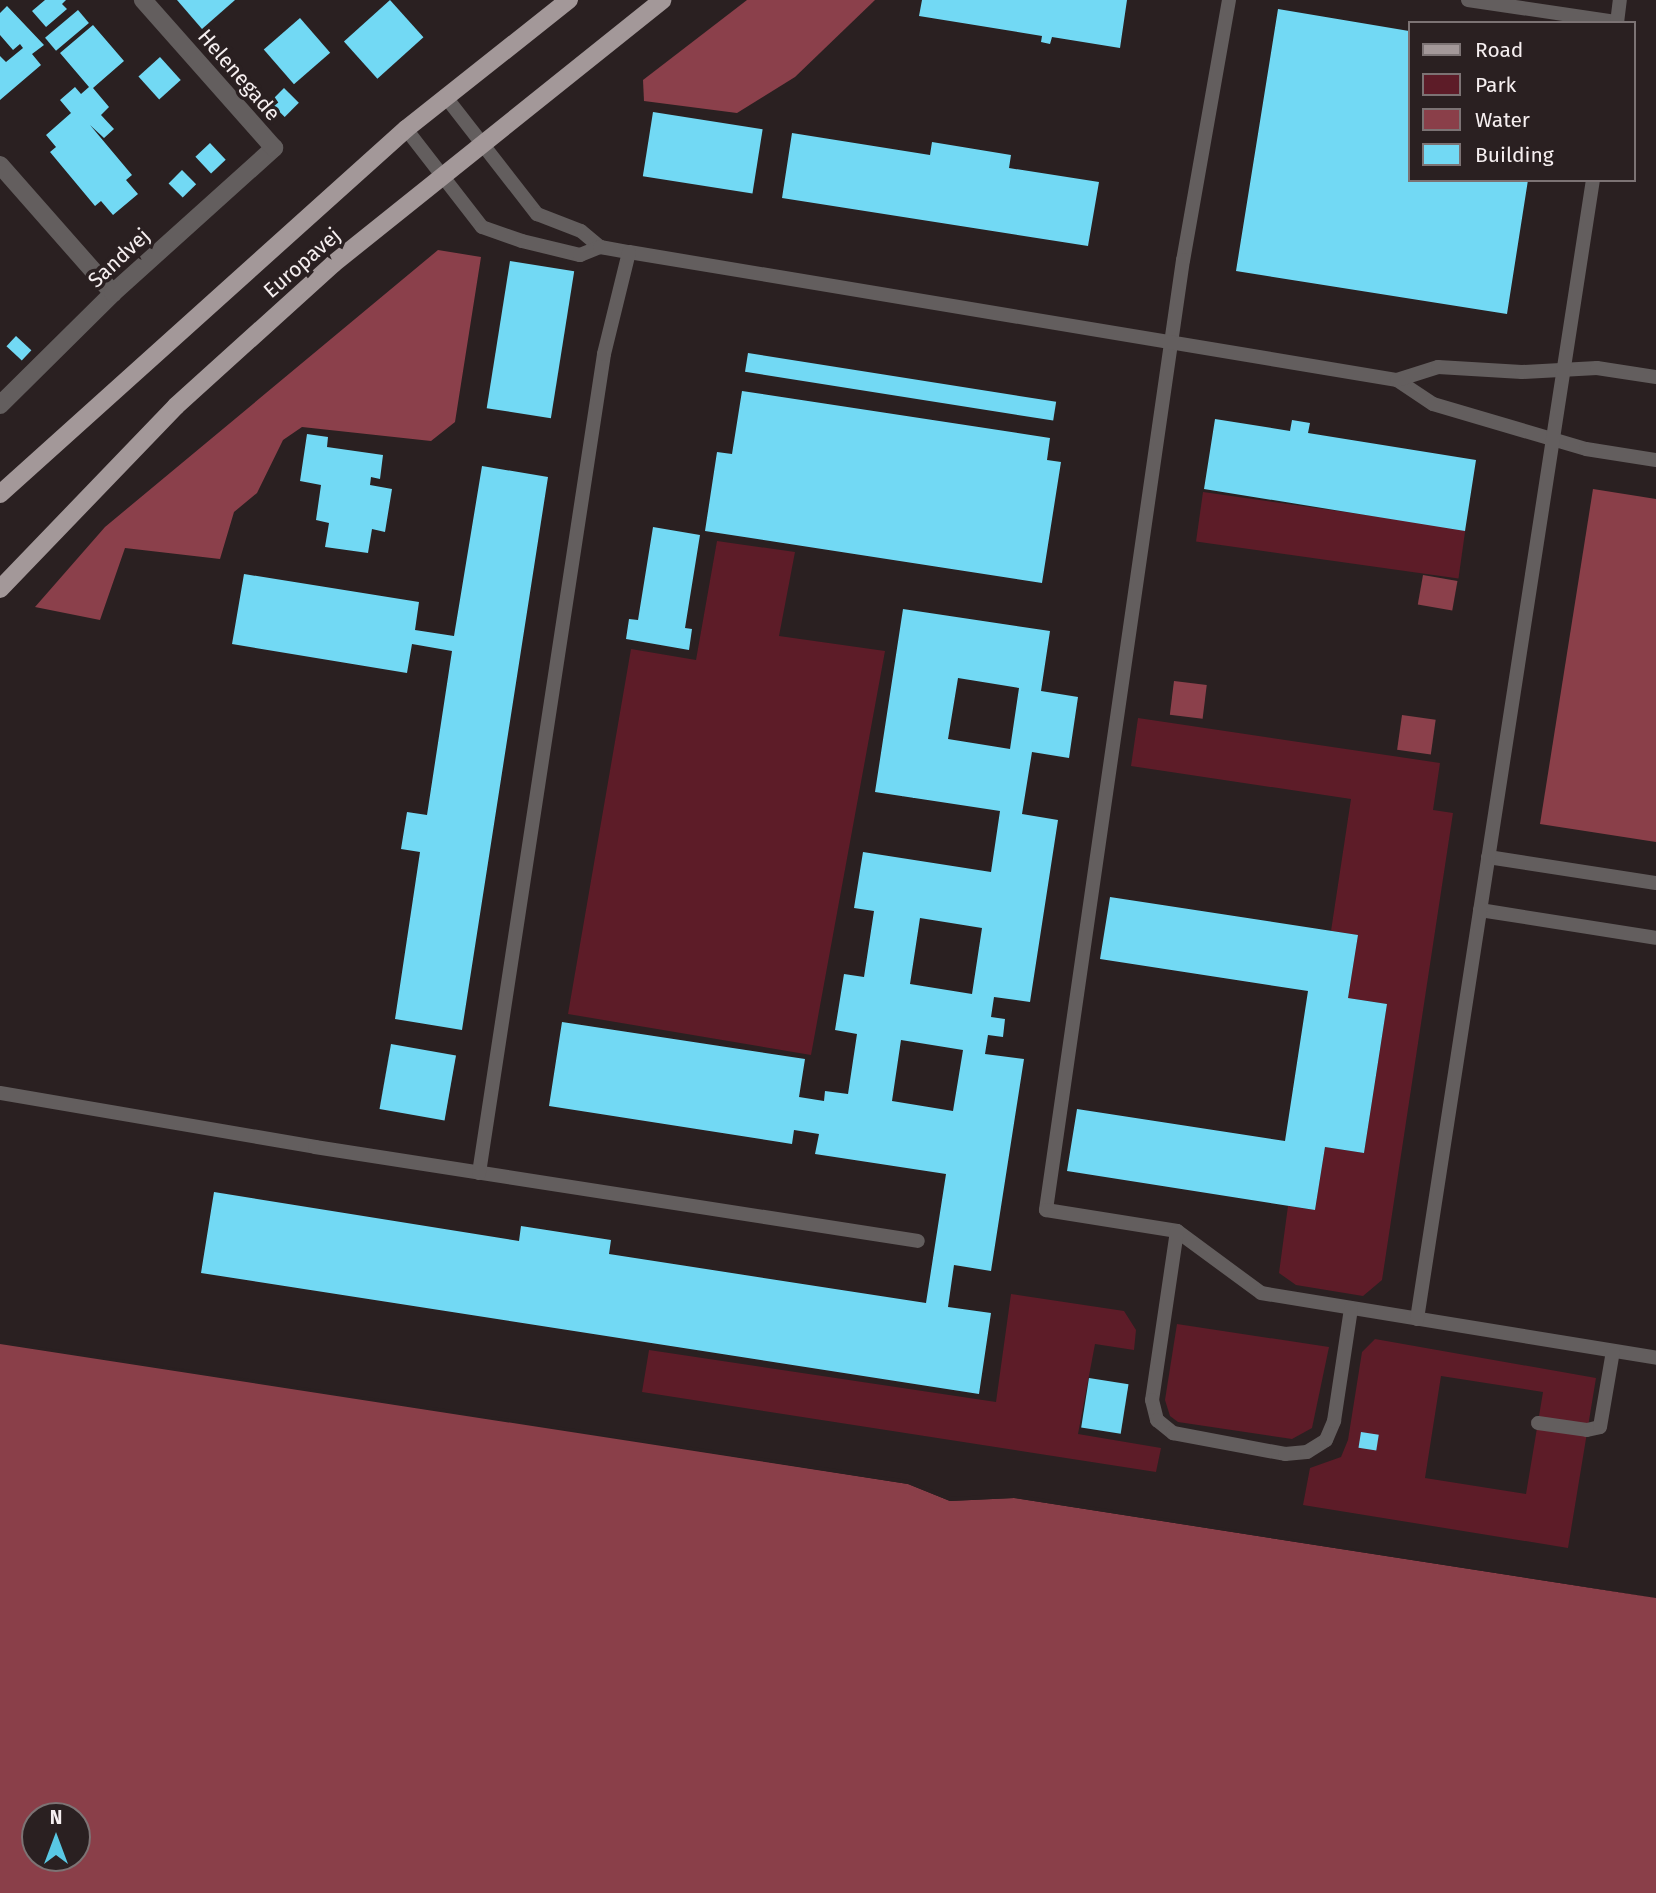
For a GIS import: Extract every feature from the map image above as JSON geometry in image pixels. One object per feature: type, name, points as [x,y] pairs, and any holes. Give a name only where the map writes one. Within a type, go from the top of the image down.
[{"type":"main road","name":"Europavej","points":[[0,494],[444,96],[569,0]]},
{"type":"main road","name":"Europavej","points":[[0,589],[176,406],[439,176],[662,0]]},
{"type":"street","name":"Helenegade","points":[[143,0],[274,148]]},
{"type":"street","name":"Sandvej","points":[[0,405],[113,293],[274,148]]},
{"type":"street","points":[[0,164],[113,293]]},
{"type":"lane","points":[[1229,0],[1173,342],[1046,1210],[1177,1231],[1261,1293],[1656,1358]]},
{"type":"lane","points":[[1468,0],[1610,21]]},
{"type":"lane","points":[[1617,21],[1620,0]]},
{"type":"lane","points":[[444,96],[537,214],[581,231],[600,247],[1397,380],[1433,404],[1553,438],[1656,460]]},
{"type":"lane","points":[[406,130],[439,176],[482,227],[580,255],[600,247]]},
{"type":"lane","points":[[1417,1319],[1593,182]]},
{"type":"lane","points":[[479,1173],[604,354],[629,252]]},
{"type":"lane","points":[[1397,380],[1438,367],[1597,368],[1656,377]]},
{"type":"lane","points":[[1488,857],[1656,883]]},
{"type":"lane","points":[[1480,910],[1656,938]]},
{"type":"lane","points":[[0,1093],[479,1173],[918,1241]]},
{"type":"lane","points":[[1177,1231],[1152,1400],[1157,1420],[1173,1433],[1285,1454],[1307,1452],[1326,1440],[1334,1421],[1351,1308]]},
{"type":"lane","points":[[1538,1423],[1587,1430],[1600,1427],[1613,1351]]},
{"type":"green space","points":[[1203,492],[1465,529],[1458,578],[1196,542]]},
{"type":"green space","points":[[717,541],[795,552],[779,636],[885,651],[811,1055],[568,1014],[631,649],[696,660]]},
{"type":"green space","points":[[1138,718],[1440,763],[1433,810],[1453,813],[1382,1280],[1363,1296],[1296,1285],[1279,1273],[1288,1206],[1315,1210],[1325,1147],[1364,1153],[1387,1004],[1348,998],[1358,935],[1331,931],[1351,799],[1131,766]]},
{"type":"green space","points":[[1011,1294],[1124,1311],[1136,1330],[1134,1350],[1095,1344],[1078,1434],[1161,1448],[1156,1472],[642,1392],[649,1350],[996,1402]]},
{"type":"green space","points":[[1177,1324],[1329,1347],[1312,1428],[1292,1439],[1178,1422],[1170,1416],[1165,1400]]},
{"type":"green space","points":[[1375,1339],[1596,1378],[1568,1548],[1303,1505],[1310,1468],[1341,1457],[1348,1440],[1362,1352]],"holes":[[[1441,1376],[1543,1392],[1526,1494],[1425,1478]]]},
{"type":"shaded area","points":[[747,0],[875,0],[795,77],[737,113],[644,101],[643,80]]},
{"type":"shaded area","points":[[438,250],[481,257],[455,422],[431,441],[302,427],[283,440],[257,493],[234,512],[220,559],[125,548],[100,620],[35,607],[105,527]]},
{"type":"shaded area","points":[[1423,575],[1457,581],[1452,611],[1418,605]]},
{"type":"shaded area","points":[[1174,681],[1207,685],[1203,719],[1170,715]]},
{"type":"shaded area","points":[[1402,715],[1436,720],[1431,754],[1397,750]]},
{"type":"water","points":[[1593,489],[1656,499],[1656,842],[1540,824]]},
{"type":"water","points":[[0,1344],[908,1484],[950,1501],[1014,1498],[1656,1598],[1656,1893],[0,1893]]},
{"type":"pier","points":[[1,1341],[908,1480],[950,1497],[1015,1494],[1656,1598],[1014,1498],[950,1501],[908,1484]]},
{"type":"building","points":[[45,0],[66,0],[62,4],[67,9],[46,27],[32,11]]},
{"type":"building","points":[[177,0],[235,0],[202,29]]},
{"type":"building","points":[[390,0],[423,37],[377,79],[344,41]]},
{"type":"building","points":[[922,0],[1127,0],[1120,48],[1052,37],[1050,44],[1041,42],[1042,36],[919,16]]},
{"type":"building","points":[[7,6],[44,45],[32,54],[41,65],[0,100],[0,56],[6,62],[23,48],[20,44],[13,50],[0,35],[0,13]]},
{"type":"building","points":[[1278,9],[1408,31],[1408,182],[1528,182],[1507,314],[1236,271]]},
{"type":"building","points":[[78,10],[89,23],[56,51],[45,38]]},
{"type":"building","points":[[300,18],[330,53],[294,84],[264,49]]},
{"type":"building","points":[[93,25],[124,61],[93,88],[109,107],[101,115],[114,129],[104,138],[90,125],[132,175],[126,180],[138,194],[113,215],[101,201],[95,206],[50,152],[56,147],[46,135],[71,113],[60,100],[75,87],[81,94],[89,87],[60,53]]},
{"type":"building","points":[[160,57],[181,80],[159,99],[138,76]]},
{"type":"building","points":[[284,88],[299,103],[285,117],[270,102]]},
{"type":"building","points":[[653,112],[763,129],[752,194],[643,176]]},
{"type":"building","points":[[792,133],[930,155],[932,142],[1011,155],[1009,168],[1099,182],[1088,246],[782,198]]},
{"type":"building","points":[[210,143],[226,160],[211,173],[195,157]]},
{"type":"building","points":[[182,170],[196,184],[183,198],[169,183]]},
{"type":"building","points":[[510,261],[574,271],[551,418],[487,408]]},
{"type":"building","points":[[16,336],[31,350],[22,361],[6,346]]},
{"type":"building","points":[[748,353],[1056,402],[1053,421],[745,372]]},
{"type":"building","points":[[742,391],[1050,438],[1047,460],[1061,462],[1042,583],[705,531],[717,452],[732,454]]},
{"type":"building","points":[[1215,419],[1290,431],[1292,420],[1310,423],[1308,433],[1476,460],[1465,531],[1204,489]]},
{"type":"building","points":[[307,434],[328,437],[327,447],[383,455],[380,479],[371,477],[370,485],[392,489],[385,532],[372,529],[368,553],[325,547],[329,523],[316,520],[321,485],[300,481]]},
{"type":"building","points":[[482,466],[548,477],[462,1030],[395,1019],[420,852],[401,849],[407,812],[427,815],[452,651],[412,644],[407,673],[232,644],[244,574],[419,602],[415,630],[454,636]]},
{"type":"building","points":[[653,527],[700,535],[685,628],[692,629],[689,650],[626,639],[629,619],[638,620]]},
{"type":"building","points":[[903,609],[1050,631],[1041,691],[1078,697],[1069,758],[1032,752],[1022,814],[1058,820],[1030,1002],[994,997],[991,1017],[1005,1019],[1003,1037],[988,1035],[985,1054],[1024,1059],[991,1271],[954,1265],[948,1307],[991,1313],[979,1394],[201,1273],[214,1192],[519,1241],[521,1226],[611,1240],[609,1254],[926,1303],[946,1174],[815,1154],[819,1134],[794,1130],[792,1144],[549,1106],[562,1022],[805,1059],[799,1097],[824,1101],[825,1091],[848,1094],[857,1034],[835,1030],[844,974],[864,977],[874,911],[854,908],[863,852],[991,872],[1000,811],[875,792]],"holes":[[[958,678],[1019,688],[1010,749],[948,739]],[[920,918],[982,928],[972,994],[910,984]],[[901,1040],[963,1050],[953,1111],[892,1101]]]},
{"type":"building","points":[[1110,897],[1358,935],[1348,998],[1387,1004],[1364,1153],[1325,1147],[1315,1210],[1067,1171],[1077,1109],[1285,1141],[1308,991],[1100,959]]},
{"type":"building","points":[[391,1044],[456,1055],[445,1120],[380,1109]]},
{"type":"building","points":[[1089,1378],[1129,1384],[1121,1434],[1081,1427]]},
{"type":"building","points":[[1361,1432],[1379,1435],[1376,1451],[1358,1448]]}]
